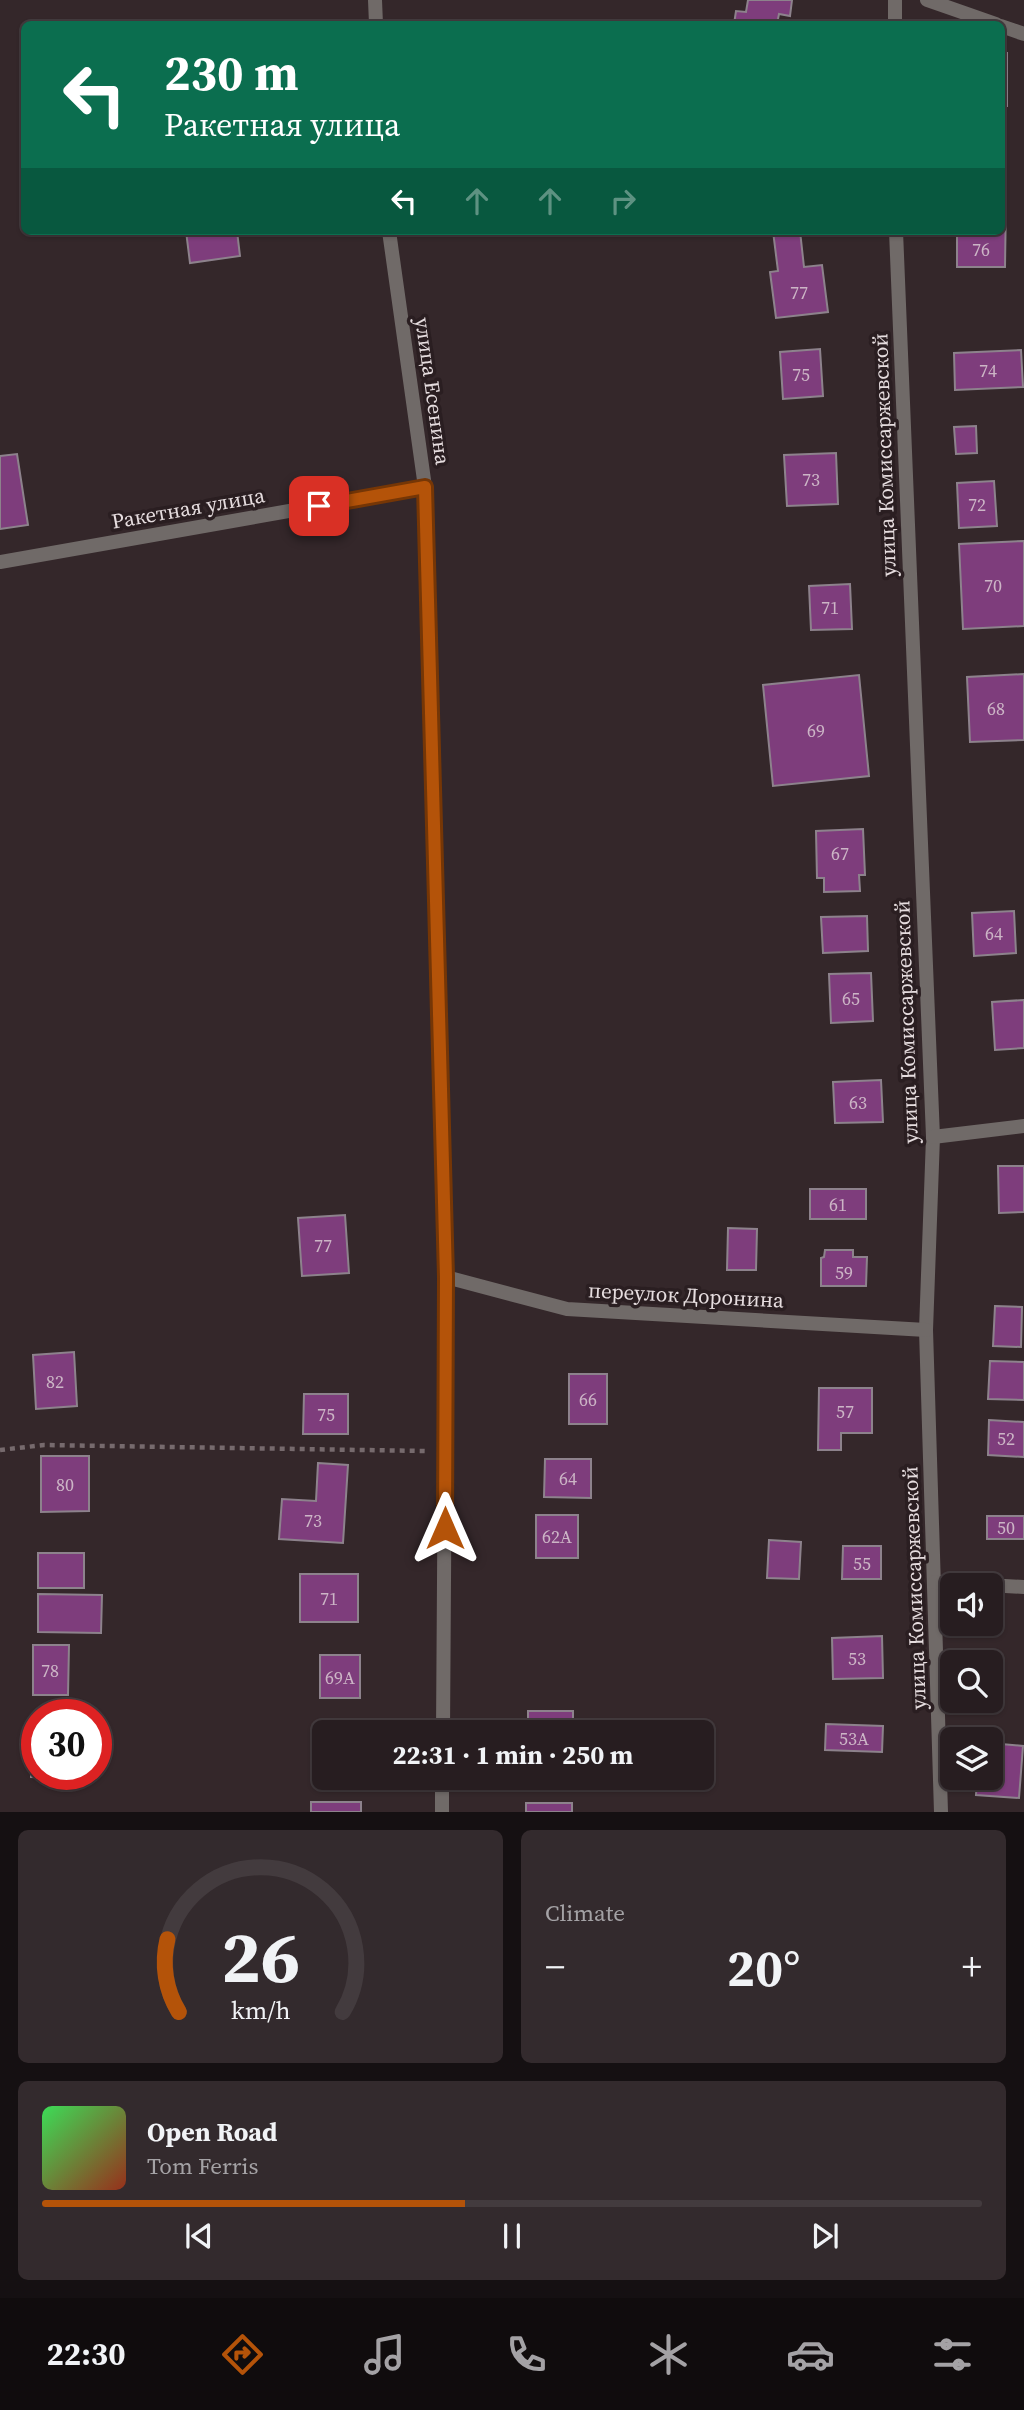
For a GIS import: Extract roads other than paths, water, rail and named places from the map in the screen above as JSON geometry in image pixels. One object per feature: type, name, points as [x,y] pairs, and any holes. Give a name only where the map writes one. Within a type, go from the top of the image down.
[{"type":"street","points":[[375,0],[376,21]]},
{"type":"street","points":[[895,0],[895,21]]},
{"type":"street","points":[[927,0],[987,21]]},
{"type":"street","points":[[1005,27],[1024,34]]},
{"type":"street","name":"улица Есенина","points":[[390,235],[425,487],[446,1277],[443,1720]]},
{"type":"street","name":"улица Комиссаржевской","points":[[896,235],[933,1137],[926,1330],[941,1811]]},
{"type":"street","name":"Ракетная улица","points":[[0,562],[425,487]]},
{"type":"street","points":[[933,1137],[1024,1126]]},
{"type":"street","name":"переулок Доронина","points":[[446,1277],[567,1309],[926,1330]]},
{"type":"street","points":[[935,1582],[1024,1587]]},
{"type":"street","points":[[442,1790],[442,1811]]}]
